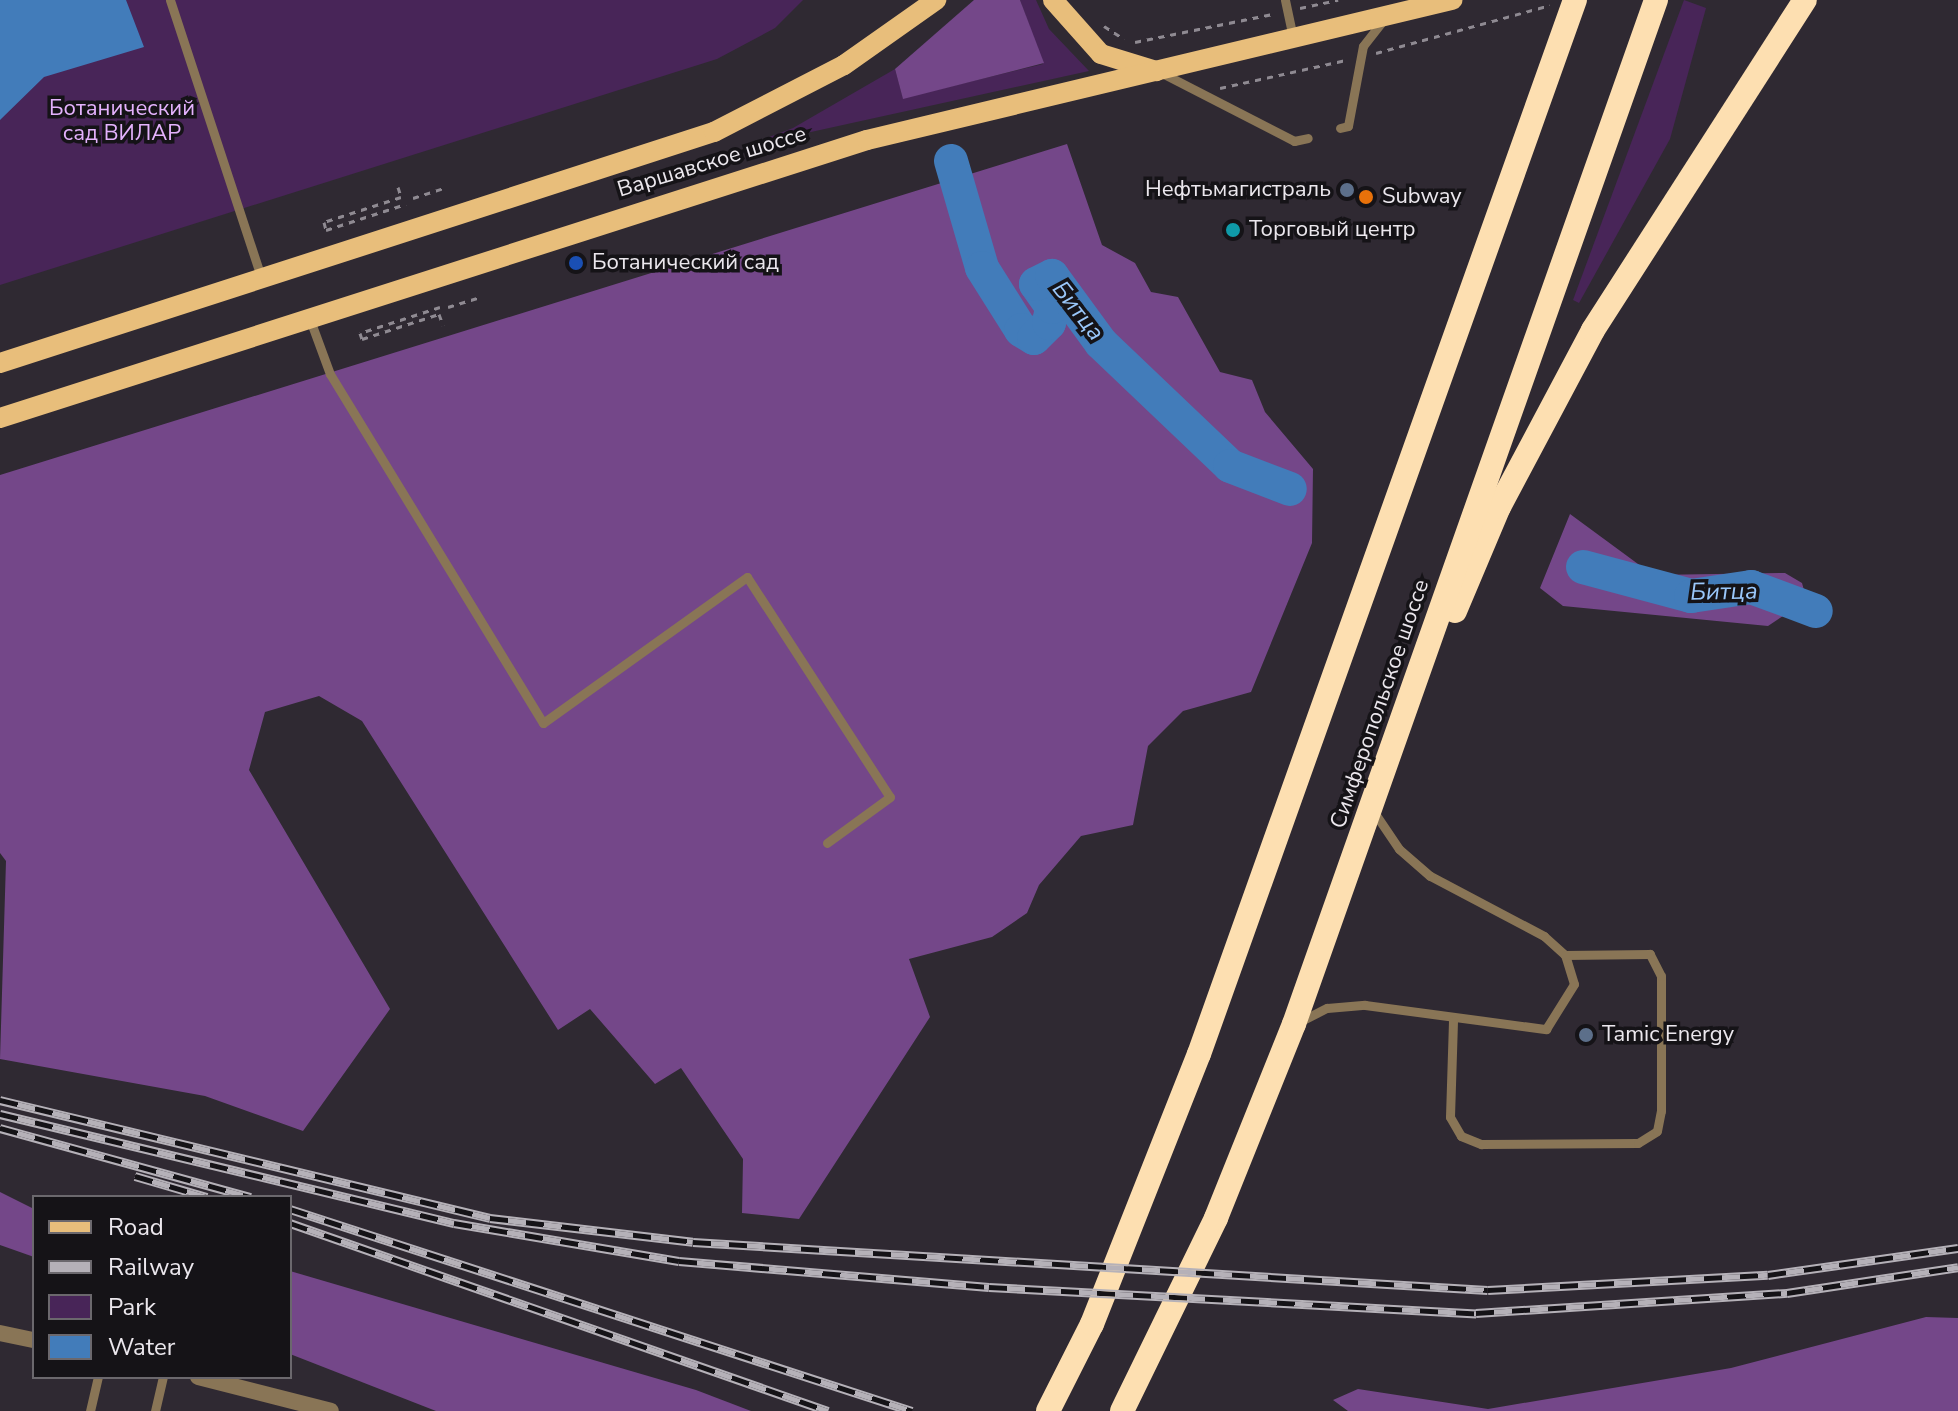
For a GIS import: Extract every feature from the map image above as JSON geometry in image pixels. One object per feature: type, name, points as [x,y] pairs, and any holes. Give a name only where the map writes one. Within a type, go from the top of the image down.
[{"type":"highway","points":[[1048,1411],[1126,1239],[1575,0]]},
{"type":"highway","points":[[1381,782],[1545,417],[1642,245],[1805,0]]},
{"type":"highway","name":"Симферопольское шоссе","points":[[1122,1411],[1216,1218],[1294,1024],[1655,2]]},
{"type":"main road","name":"Варшавское шоссе","points":[[0,363],[714,132],[832,73],[936,0]]},
{"type":"main road","points":[[1053,0],[1101,54],[1160,72]]},
{"type":"main road","name":"Варшавское шоссе","points":[[0,418],[867,140],[1452,0]]},
{"type":"street","points":[[0,1333],[32,1340]]},
{"type":"street","points":[[206,1379],[331,1411]]},
{"type":"lane","points":[[170,0],[262,279]]},
{"type":"lane","points":[[1285,0],[1293,38]]},
{"type":"lane","points":[[1340,128],[1348,126],[1360,57],[1386,15]]},
{"type":"lane","points":[[1160,72],[1294,141],[1308,138]]},
{"type":"lane","points":[[309,317],[330,374],[543,723],[747,577],[890,797],[827,843]]},
{"type":"lane","points":[[1294,1024],[1327,1008],[1365,1005],[1453,1021],[1546,1029],[1574,984],[1565,955],[1544,936],[1430,876],[1399,849],[1372,809]]},
{"type":"lane","points":[[1453,1021],[1450,1117],[1461,1136],[1481,1144],[1638,1143],[1657,1131],[1661,1111],[1661,976],[1650,954],[1565,955]]},
{"type":"lane","points":[[90,1411],[98,1379]]},
{"type":"lane","points":[[155,1411],[163,1379]]},
{"type":"path","points":[[1098,20],[1140,43],[1338,0]]},
{"type":"path","points":[[1199,93],[1360,57],[1565,0]]},
{"type":"path","points":[[398,187],[401,197],[324,222],[326,230],[406,204]]},
{"type":"path","points":[[413,198],[444,188]]},
{"type":"path","points":[[448,307],[480,297]]},
{"type":"path","points":[[440,307],[360,333],[362,339],[439,314],[443,325]]},
{"type":"green space","name":"Ботанический сад ВИЛАР","points":[[0,0],[803,0],[775,28],[717,59],[0,285]]},
{"type":"green space","points":[[1020,0],[1036,0],[1049,29],[1089,71],[743,147],[793,128],[895,69],[903,98],[1043,64]]},
{"type":"green space","points":[[1684,0],[1706,8],[1670,139],[1579,303],[1573,300]]},
{"type":"shaded area","points":[[974,0],[1020,0],[1044,63],[903,99],[895,69]]},
{"type":"shaded area","points":[[1067,144],[1102,245],[1135,263],[1151,292],[1178,297],[1220,372],[1252,380],[1265,412],[1313,469],[1312,543],[1251,692],[1183,711],[1148,746],[1133,825],[1081,836],[1039,885],[1027,913],[992,937],[909,959],[930,1017],[799,1219],[742,1213],[743,1159],[681,1068],[655,1084],[590,1009],[558,1030],[362,721],[319,696],[265,712],[249,770],[390,1009],[303,1131],[205,1096],[0,1059],[6,861],[0,853],[0,475]]},
{"type":"shaded area","points":[[1570,514],[1653,575],[1785,573],[1802,583],[1813,622],[1783,616],[1768,626],[1563,606],[1540,588]]},
{"type":"shaded area","points":[[0,1192],[32,1208],[32,1256],[0,1245]]},
{"type":"shaded area","points":[[292,1272],[696,1390],[751,1411],[436,1411],[292,1355]]},
{"type":"shaded area","points":[[1926,1317],[1958,1318],[1958,1411],[1348,1411],[1333,1400],[1358,1389],[1488,1409],[1731,1368]]},
{"type":"water","points":[[0,0],[126,0],[144,47],[44,77],[0,120]]},
{"type":"waterway","name":"Битца","points":[[951,161],[982,268],[1021,330],[1034,338],[1049,323],[1052,307],[1036,284],[1052,276],[1101,343],[1230,466],[1290,489]]},
{"type":"waterway","name":"Битца","points":[[1583,567],[1691,596],[1751,587],[1816,611]]},
{"type":"railway","points":[[0,1100],[490,1218],[693,1242],[1488,1290],[1768,1275],[1958,1248]]},
{"type":"railway","points":[[0,1114],[454,1223],[679,1261],[989,1287],[1476,1313],[1787,1293],[1958,1267]]},
{"type":"railway","points":[[0,1128],[244,1195]]},
{"type":"railway","points":[[135,1176],[200,1195]]},
{"type":"railway","points":[[292,1210],[912,1411]]},
{"type":"railway","points":[[292,1224],[828,1411]]},
{"type":"place","name":"Нефтьмагистраль","points":[[1347,190]]},
{"type":"place","name":"Subway","points":[[1366,197]]},
{"type":"place","name":"Торговый центр","points":[[1233,230]]},
{"type":"place","name":"Ботанический сад","points":[[576,263]]},
{"type":"place","name":"Tamic Energy","points":[[1586,1035]]}]
